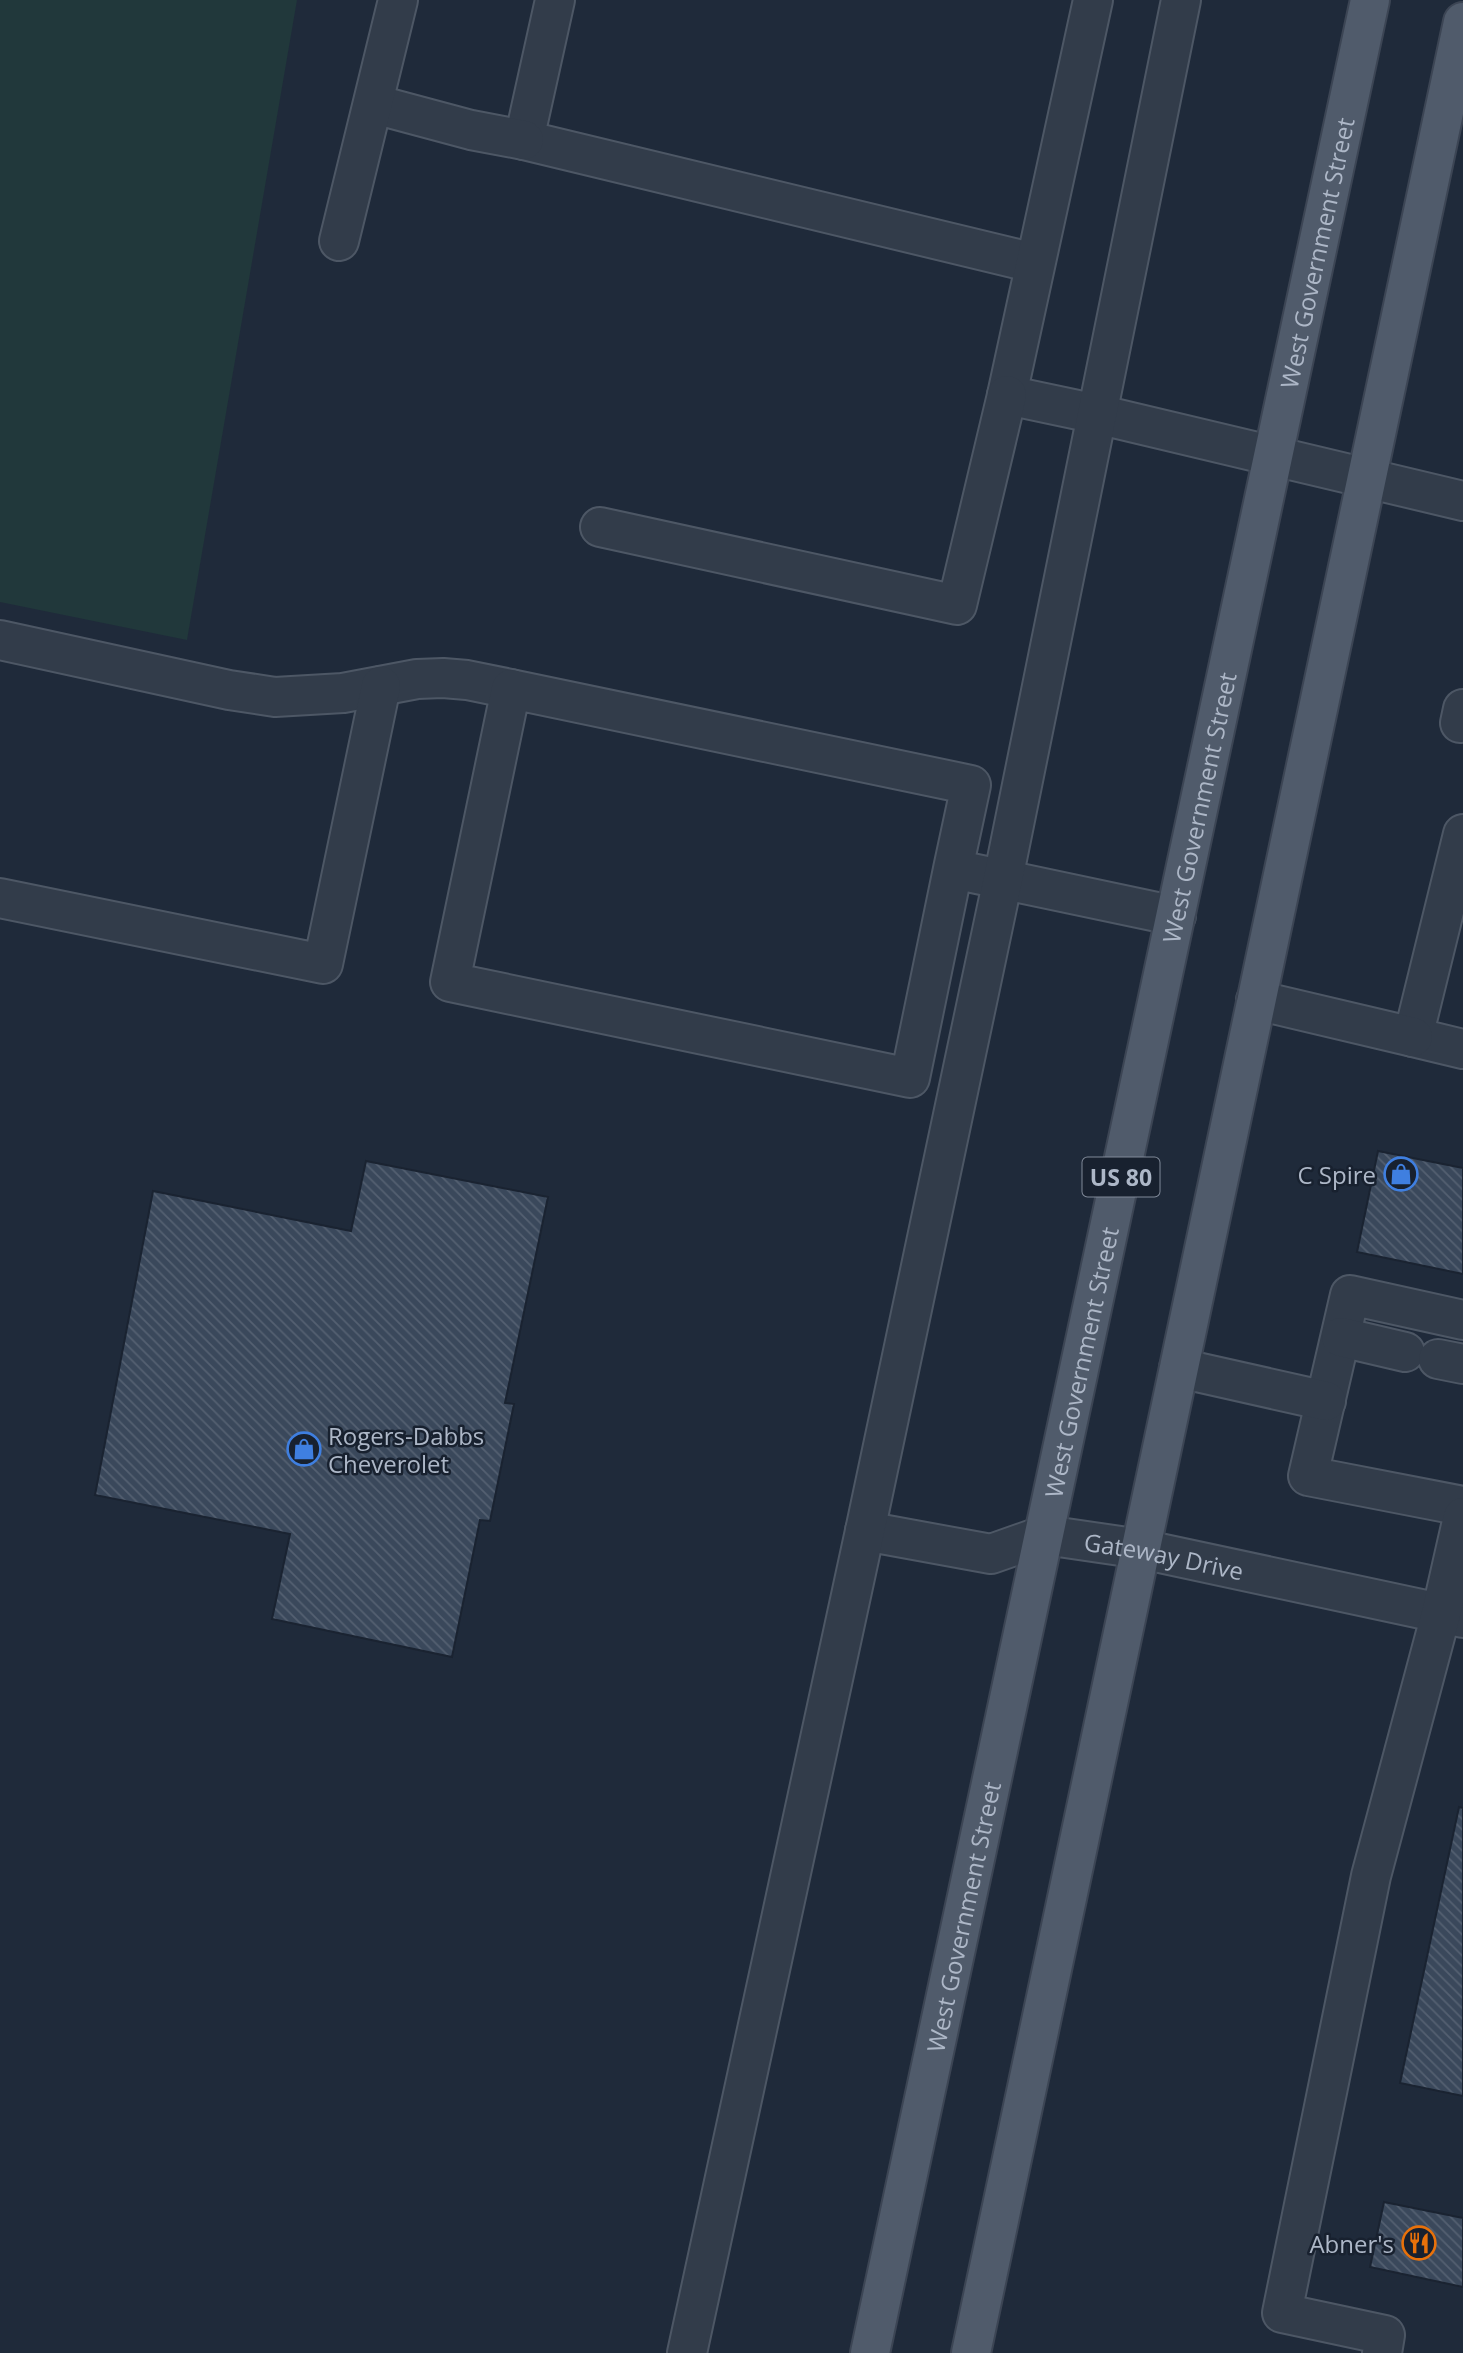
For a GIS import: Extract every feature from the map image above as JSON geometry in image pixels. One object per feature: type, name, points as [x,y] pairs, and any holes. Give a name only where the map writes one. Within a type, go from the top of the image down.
[{"type":"main road","name":"West Government Street","points":[[870,2353],[1370,0]]},
{"type":"main road","points":[[971,2353],[1463,22]]},
{"type":"street","points":[[339,241],[398,0]]},
{"type":"street","points":[[524,140],[555,0]]},
{"type":"street","points":[[600,527],[957,605],[1007,395],[1093,0]]},
{"type":"street","points":[[687,2353],[1003,879],[1181,0]]},
{"type":"street","points":[[374,104],[471,130],[524,140],[1034,263]]},
{"type":"street","points":[[1007,395],[1463,501]]},
{"type":"street","points":[[0,640],[229,690],[275,696],[343,693],[417,680],[467,680],[512,689],[971,785],[909,1078],[450,982],[512,689]]},
{"type":"street","points":[[0,898],[323,964],[381,686]]},
{"type":"street","points":[[1413,1037],[1463,834]]},
{"type":"street","points":[[953,869],[1176,916]]},
{"type":"street","points":[[1256,1000],[1463,1049]]},
{"type":"street","points":[[1463,1320],[1350,1295],[1308,1476],[1463,1506]]},
{"type":"street","points":[[1341,1337],[1435,1358]]},
{"type":"street","points":[[1179,1368],[1325,1401]]},
{"type":"street","points":[[1383,2344],[1282,2313],[1371,1877],[1452,1616],[1463,1517]]},
{"type":"street","name":"Gateway Drive","points":[[865,1531],[991,1554],[1045,1535],[1141,1549],[1452,1616]]},
{"type":"green space","points":[[0,0],[297,0],[187,640],[0,602]]},
{"type":"building","points":[[1378,1151],[1463,1168],[1463,1274],[1357,1252]]},
{"type":"building","name":"Rogers-Dabbs Cheverolet","points":[[366,1161],[548,1197],[505,1403],[514,1404],[490,1521],[480,1520],[452,1657],[272,1619],[290,1534],[95,1495],[153,1191],[351,1231]]},
{"type":"building","points":[[1459,1807],[1463,1808],[1463,2096],[1400,2083]]},
{"type":"building","name":"Abner's","points":[[1384,2202],[1463,2218],[1463,2287],[1370,2267]]},
{"type":"place","name":"C Spire","points":[[1401,1174]]},
{"type":"place","name":"Rogers-Dabbs Cheverolet","points":[[304,1449]]},
{"type":"place","name":"Abner's","points":[[1419,2243]]}]
